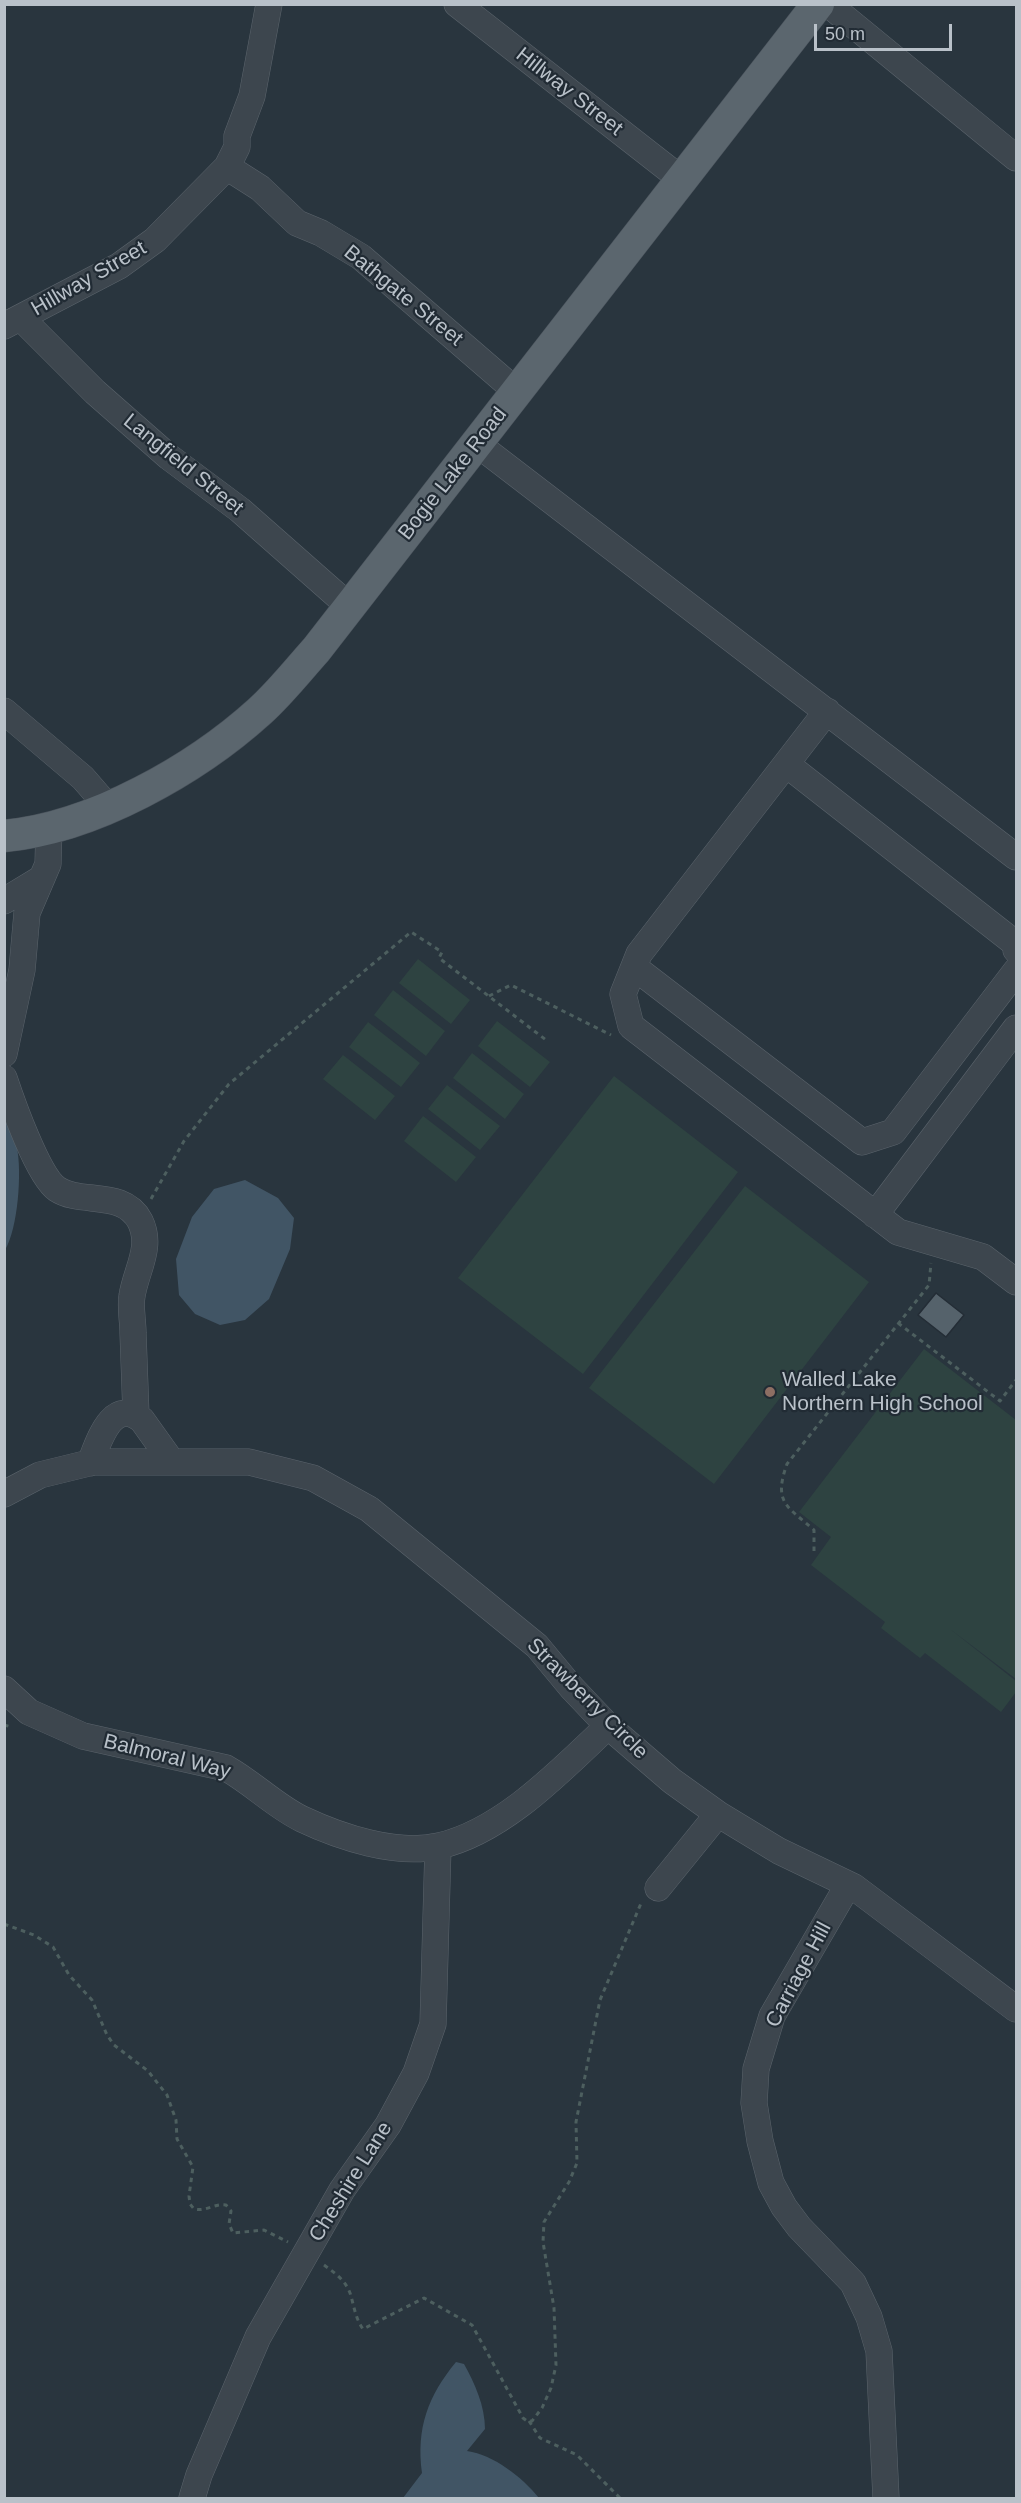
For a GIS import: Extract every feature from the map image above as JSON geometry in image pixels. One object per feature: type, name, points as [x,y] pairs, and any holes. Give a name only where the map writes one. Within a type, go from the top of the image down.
[{"type":"main road","name":"Bogie Lake Road","points":[[4,836],[50,827],[109,808],[191,765],[261,711],[316,650],[350,607],[818,4]]},
{"type":"street","name":"Hillway Street","points":[[13,322],[119,266],[146,247],[227,167],[237,147],[237,136],[252,96],[269,4]]},
{"type":"street","name":"Hillway Street","points":[[457,4],[681,179]]},
{"type":"street","points":[[828,4],[1017,158]]},
{"type":"street","name":"Bathgate Street","points":[[227,167],[260,188],[297,223],[321,233],[360,257],[516,391]]},
{"type":"street","name":"Langfield Street","points":[[13,322],[160,450],[240,510],[350,607]]},
{"type":"street","points":[[476,443],[1017,857]]},
{"type":"street","points":[[4,711],[83,778],[109,808]]},
{"type":"street","points":[[827,711],[639,954],[623,994],[631,1026],[898,1232],[983,1257],[1017,1282]]},
{"type":"street","points":[[786,764],[1016,944],[1017,950]]},
{"type":"street","points":[[4,1054],[22,970],[27,913],[48,864],[50,827]]},
{"type":"street","points":[[4,901],[42,878]]},
{"type":"street","points":[[634,967],[862,1142],[893,1132],[1017,971]]},
{"type":"street","points":[[875,1215],[1017,1028]]},
{"type":"street","points":[[4,1078],[17,1116],[38,1162],[55,1188],[74,1197],[113,1200],[128,1209],[139,1220],[146,1242],[132,1297],[136,1415]]},
{"type":"street","points":[[90,1463],[104,1431],[113,1418],[120,1414],[136,1415],[142,1420],[172,1462]]},
{"type":"street","name":"Strawberry Circle","points":[[4,1494],[40,1475],[90,1463],[249,1462],[313,1478],[369,1509],[537,1646],[608,1726],[663,1774],[718,1814],[779,1851],[854,1887],[1017,2009]]},
{"type":"street","name":"Balmoral Way","points":[[4,1689],[29,1712],[84,1736],[226,1768],[247,1779],[299,1817],[330,1831],[389,1847],[438,1846],[468,1837],[501,1819],[558,1772],[608,1726]]},
{"type":"street","points":[[658,1888],[718,1814]]},
{"type":"street","name":"Cheshire Lane","points":[[192,2499],[198,2475],[258,2337],[342,2190],[388,2125],[417,2073],[433,2024],[438,1846]]},
{"type":"street","name":"Carriage Hill","points":[[848,1885],[772,2016],[756,2068],[754,2103],[760,2141],[771,2182],[799,2227],[853,2283],[869,2317],[879,2351],[886,2499]]},
{"type":"path","points":[[139,1220],[184,1141],[230,1084],[411,932],[442,952],[439,958],[546,1040]]},
{"type":"path","points":[[814,1551],[814,1530],[796,1516],[782,1496],[780,1483],[787,1464],[929,1285],[931,1258]]},
{"type":"path","points":[[898,1323],[1000,1401],[1017,1380]]},
{"type":"path","points":[[529,2421],[532,2421],[542,2408],[551,2388],[556,2365],[554,2308],[543,2242],[544,2222],[569,2182],[577,2163],[576,2122],[600,2000],[632,1930],[642,1902],[647,1897],[656,1894],[658,1888]]},
{"type":"path","points":[[4,1924],[34,1935],[53,1947],[69,1975],[92,2000],[107,2035],[114,2045],[148,2070],[167,2095],[176,2120],[177,2139],[193,2167],[189,2196],[190,2204],[194,2209],[204,2210],[226,2205],[231,2211],[229,2224],[233,2233],[264,2230],[306,2254],[341,2278],[349,2291],[358,2323],[363,2329],[367,2329],[424,2298],[472,2325],[523,2418],[529,2421],[540,2438],[577,2455],[620,2499]]},
{"type":"green space","points":[[418,959],[470,1000],[451,1024],[399,983]]},
{"type":"green space","points":[[393,990],[445,1031],[426,1056],[374,1015]]},
{"type":"green space","points":[[497,1021],[550,1062],[530,1087],[478,1046]]},
{"type":"green space","points":[[368,1022],[420,1063],[401,1087],[349,1047]]},
{"type":"green space","points":[[472,1053],[524,1094],[505,1119],[453,1078]]},
{"type":"green space","points":[[343,1055],[395,1096],[375,1120],[323,1079]]},
{"type":"green space","points":[[614,1076],[738,1172],[583,1374],[458,1278]]},
{"type":"green space","points":[[447,1085],[500,1126],[480,1150],[428,1109]]},
{"type":"green space","points":[[423,1116],[476,1157],[456,1182],[404,1141]]},
{"type":"green space","points":[[745,1186],[869,1282],[714,1484],[589,1388]]},
{"type":"green space","points":[[924,1349],[1016,1420],[1016,1679],[950,1629],[1016,1681],[1016,1692],[1001,1712],[925,1653],[920,1658],[881,1628],[885,1622],[811,1565],[831,1537],[799,1512]]},
{"type":"water","points":[[4,1117],[17,1148],[19,1171],[16,1215],[5,1250]]},
{"type":"water","points":[[245,1180],[278,1198],[294,1218],[290,1249],[269,1299],[245,1320],[220,1325],[195,1314],[179,1295],[176,1259],[192,1217],[214,1189]]},
{"type":"water","points":[[456,2362],[464,2364],[472,2379],[479,2395],[485,2420],[485,2429],[467,2451],[487,2457],[507,2468],[539,2498],[403,2498],[422,2473],[421,2441],[431,2400]]},
{"type":"building","points":[[936,1293],[964,1315],[946,1337],[918,1315]]},
{"type":"place","name":"Walled Lake Northern High School","points":[[770,1392]]}]
